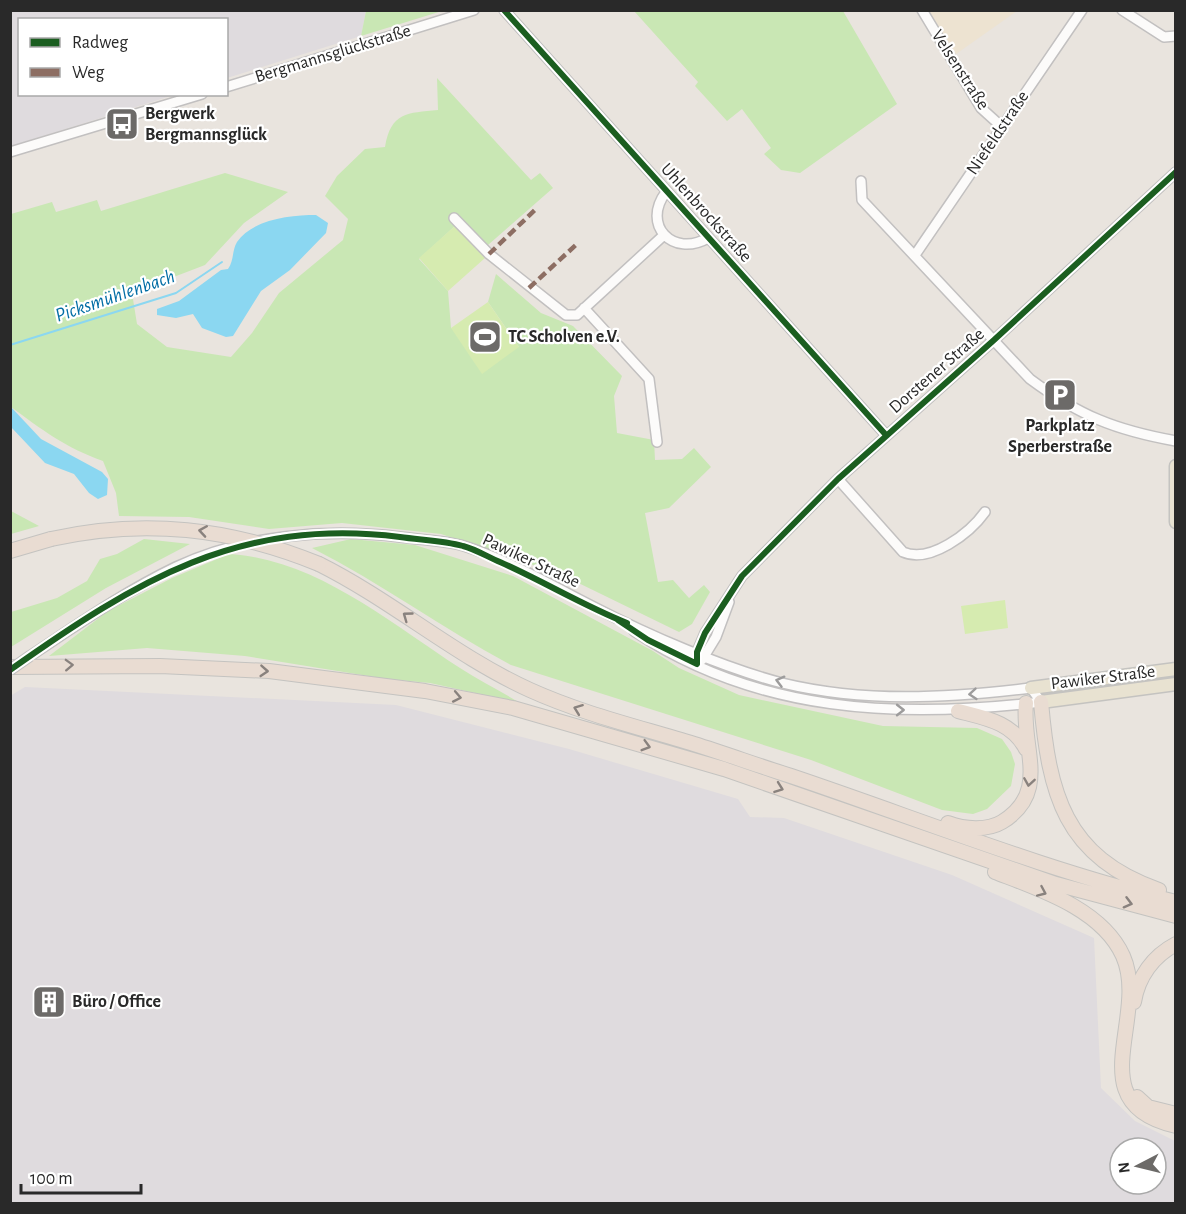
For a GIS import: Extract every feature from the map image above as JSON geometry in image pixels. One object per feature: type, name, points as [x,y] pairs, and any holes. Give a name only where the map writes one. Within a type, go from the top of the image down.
[{"type":"highway","points":[[10,551],[51,539],[107,528],[187,528],[269,545],[319,564],[359,584],[460,653],[532,691],[600,717],[694,744],[868,802],[1017,856],[1176,902]]},
{"type":"highway","points":[[10,668],[160,666],[269,671],[425,691],[513,708],[724,769],[932,843],[1056,884],[1176,916]]},
{"type":"highway","points":[[1041,702],[1055,789],[1064,815],[1077,837],[1098,858],[1132,880],[1176,895]]},
{"type":"highway","points":[[868,802],[897,806],[958,826],[978,828],[998,824],[1012,816],[1024,801],[1030,785],[1030,757],[1024,719],[1026,704]]},
{"type":"highway","points":[[958,711],[991,719],[1007,727],[1018,736],[1030,757]]},
{"type":"highway","points":[[932,843],[940,851],[1049,895],[1085,914],[1108,934],[1123,955],[1128,975],[1129,1003],[1121,1064],[1122,1085],[1130,1101],[1141,1113],[1156,1122],[1176,1126]]},
{"type":"highway","points":[[1176,944],[1151,963],[1142,977],[1136,992],[1127,1050],[1128,1077],[1137,1096],[1148,1107],[1176,1114]]},
{"type":"main road","points":[[1176,466],[1176,522]]},
{"type":"main road","name":"Pawiker Straße","points":[[1031,688],[1176,669]]},
{"type":"main road","name":"Pawiker Straße","points":[[1041,702],[1176,684]]},
{"type":"street","name":"Bergmannsglückstraße","points":[[228,86],[474,10]]},
{"type":"street","name":"Uhlenbrockstraße","points":[[504,10],[886,435]]},
{"type":"street","name":"Velsenstraße","points":[[922,10],[981,108],[1002,127]]},
{"type":"street","name":"Niefeldstraße","points":[[915,255],[1082,10]]},
{"type":"street","points":[[1122,10],[1164,37],[1176,36]]},
{"type":"street","points":[[10,152],[195,96]]},
{"type":"street","name":"Dorstener Straße","points":[[697,664],[719,609],[742,576],[838,479],[994,340],[1176,172]]},
{"type":"street","points":[[861,181],[862,200],[1030,379],[1080,412],[1118,429],[1176,441]]},
{"type":"street","points":[[666,192],[657,208],[657,218],[664,235],[674,242],[685,245],[708,238]]},
{"type":"street","points":[[454,218],[489,254],[566,315],[577,315],[664,235]]},
{"type":"street","points":[[584,308],[649,379],[657,442]]},
{"type":"street","points":[[838,479],[903,552],[912,556],[925,556],[975,526],[985,512]]},
{"type":"street","name":"Pawiker Straße","points":[[10,668],[104,606],[177,567],[230,548],[290,537],[340,533],[375,534],[463,546],[537,579],[618,620],[780,682],[823,691],[890,698],[955,696],[1031,688]]},
{"type":"street","name":"Pawiker Straße","points":[[618,620],[648,640],[697,664],[761,688],[842,707],[958,711],[1041,702],[1031,688]]},
{"type":"street","name":"Pawiker Straße","points":[[1026,704],[1031,688]]},
{"type":"shaded area","points":[[11,10],[366,10],[361,36],[228,78],[228,18],[18,18],[18,96],[171,96],[11,146]]},
{"type":"shaded area","points":[[929,11],[1017,11],[956,54]]},
{"type":"shaded area","points":[[25,687],[396,705],[569,749],[738,799],[750,817],[784,818],[952,875],[1094,938],[1101,1088],[1135,1121],[1165,1136],[1108,1136],[1108,1196],[1168,1196],[1168,1138],[1175,1141],[1175,1203],[11,1203],[10,696]]},
{"type":"green space","points":[[366,10],[442,11],[361,36]]},
{"type":"green space","points":[[634,11],[843,11],[897,104],[800,173],[781,170],[764,154],[771,148],[742,109],[727,121],[695,86],[698,82]]},
{"type":"green space","points":[[437,78],[531,180],[540,173],[553,188],[480,252],[456,225],[419,259],[448,291],[451,328],[519,347],[488,302],[496,274],[541,313],[573,326],[622,376],[614,396],[617,433],[654,440],[655,460],[682,459],[694,448],[711,467],[669,508],[645,513],[658,582],[673,580],[689,598],[704,585],[710,592],[692,624],[679,632],[560,574],[441,534],[342,523],[269,529],[189,517],[119,516],[116,493],[103,461],[66,444],[11,407],[11,214],[52,202],[56,212],[97,200],[101,211],[225,173],[288,192],[244,223],[205,265],[132,293],[137,324],[167,347],[231,357],[252,333],[279,293],[343,240],[348,219],[325,196],[337,176],[365,149],[385,147],[391,127],[402,116],[438,110]]},
{"type":"green space","points":[[456,225],[485,258],[448,291],[419,258]]},
{"type":"green space","name":"TC Scholven e.V.","points":[[488,302],[519,347],[482,374],[451,328]]},
{"type":"green space","points":[[11,511],[39,526],[11,534]]},
{"type":"green space","points":[[144,539],[190,544],[106,588],[11,647],[11,612],[57,598],[87,581],[100,559],[117,554]]},
{"type":"green space","points":[[351,539],[415,545],[513,576],[653,651],[679,668],[739,695],[883,726],[977,728],[1002,739],[1011,752],[1015,764],[1011,786],[987,809],[973,814],[942,810],[811,760],[511,665],[312,548]]},
{"type":"green space","points":[[229,554],[261,558],[322,580],[379,613],[460,668],[520,703],[430,683],[387,679],[245,656],[147,648],[49,656],[108,611],[172,578]]},
{"type":"green space","points":[[1005,600],[1008,628],[965,634],[961,606]]},
{"type":"water","points":[[316,215],[328,223],[326,233],[290,270],[261,291],[233,336],[226,337],[202,328],[193,314],[176,318],[157,315],[157,309],[179,301],[221,270],[228,269],[237,242],[253,228],[284,217]]},
{"type":"water","points":[[11,407],[41,439],[102,472],[108,479],[107,495],[98,499],[89,493],[74,474],[45,463],[11,427]]},
{"type":"waterway","name":"Picksmühlenbach","points":[[10,345],[176,293],[222,262]]},
{"type":"marked path","points":[[489,254],[537,208]]},
{"type":"marked path","points":[[529,288],[578,243]]},
{"type":"cycle path","points":[[504,10],[886,435]]},
{"type":"cycle path","points":[[618,620],[648,640],[697,664],[697,652],[705,633],[742,576],[838,479],[994,340],[1176,172]]},
{"type":"cycle path","points":[[10,670],[101,609],[146,584],[192,563],[239,547],[289,537],[342,533],[440,541],[468,547],[627,623]]},
{"type":"place","name":"Bergwerk Bergmannsglück","points":[[122,124]]},
{"type":"place","name":"TC Scholven e.V.","points":[[485,337]]},
{"type":"place","name":"Parkplatz Sperberstraße","points":[[1060,395]]},
{"type":"place","name":"Büro / Office","points":[[49,1002]]}]
